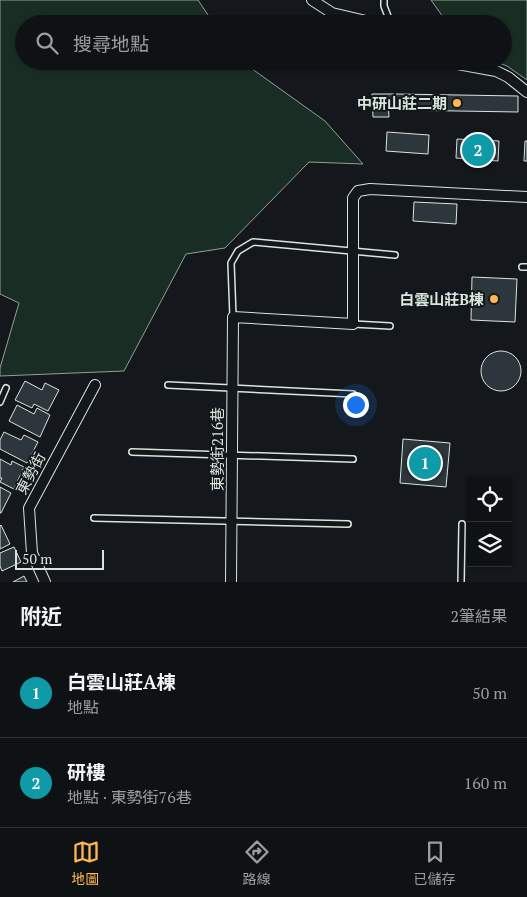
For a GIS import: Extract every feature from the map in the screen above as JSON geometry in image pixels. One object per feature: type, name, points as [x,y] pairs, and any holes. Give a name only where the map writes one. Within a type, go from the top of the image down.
[{"type":"street","points":[[312,0],[332,12],[344,15]]},
{"type":"street","points":[[496,70],[527,92]]},
{"type":"street","points":[[233,317],[353,324],[353,198],[358,191],[370,189],[527,198]]},
{"type":"street","name":"東勢街216巷","points":[[231,582],[233,317]]},
{"type":"street","name":"東勢街","points":[[45,582],[32,553],[29,508],[94,385]]},
{"type":"lane","points":[[384,0],[388,15]]},
{"type":"lane","points":[[233,317],[230,262],[238,251],[253,242],[395,255]]},
{"type":"lane","points":[[353,324],[390,326]]},
{"type":"lane","points":[[168,385],[354,394]]},
{"type":"lane","points":[[0,402],[6,388]]},
{"type":"lane","points":[[132,452],[353,460]]},
{"type":"lane","points":[[94,518],[348,524]]},
{"type":"lane","points":[[461,582],[462,524]]},
{"type":"green space","points":[[0,0],[198,0],[208,15],[15,15],[15,70],[254,70],[325,121],[363,164],[309,162],[225,248],[186,254],[124,371],[0,376],[0,368],[19,303],[0,294]]},
{"type":"green space","points":[[431,0],[527,0],[527,80],[512,70],[512,15],[442,15]]},
{"type":"building","points":[[372,94],[394,94],[394,102],[388,102],[389,117],[373,117]]},
{"type":"building","name":"中研山莊二期","points":[[396,94],[518,96],[518,112],[396,110]]},
{"type":"building","points":[[387,132],[429,135],[428,154],[386,151]]},
{"type":"building","points":[[457,139],[499,141],[498,161],[456,158]]},
{"type":"building","points":[[525,141],[527,141],[527,161],[524,161]]},
{"type":"building","points":[[414,202],[457,204],[456,224],[413,221]]},
{"type":"building","name":"白雲山莊B棟","points":[[472,277],[517,279],[515,322],[471,320]]},
{"type":"building","points":[[497,351],[505,351],[512,354],[518,360],[521,371],[518,382],[512,388],[505,391],[497,391],[490,388],[484,382],[481,375],[481,367],[484,360],[490,354]]},
{"type":"building","points":[[25,381],[42,390],[45,383],[59,390],[48,411],[34,404],[32,408],[15,400]]},
{"type":"building","points":[[17,405],[34,414],[37,408],[50,415],[40,437],[9,421]]},
{"type":"building","points":[[4,432],[21,440],[24,435],[38,442],[27,463],[0,449],[0,440]]},
{"type":"building","points":[[403,439],[450,443],[446,487],[400,483]]},
{"type":"building","points":[[0,459],[11,465],[12,461],[24,467],[14,489],[0,482],[2,478],[0,478]]},
{"type":"building","points":[[0,487],[11,493],[1,513],[0,513]]},
{"type":"building","points":[[0,526],[10,544],[0,549]]},
{"type":"building","points":[[14,547],[21,562],[2,571],[0,553]]},
{"type":"building","points":[[24,576],[27,582],[13,582]]},
{"type":"place","name":"中研山莊二期","points":[[457,103]]},
{"type":"place","name":"研樓","points":[[478,150]]},
{"type":"place","name":"白雲山莊B棟","points":[[494,299]]},
{"type":"place","name":"白雲山莊A棟","points":[[425,463]]}]
